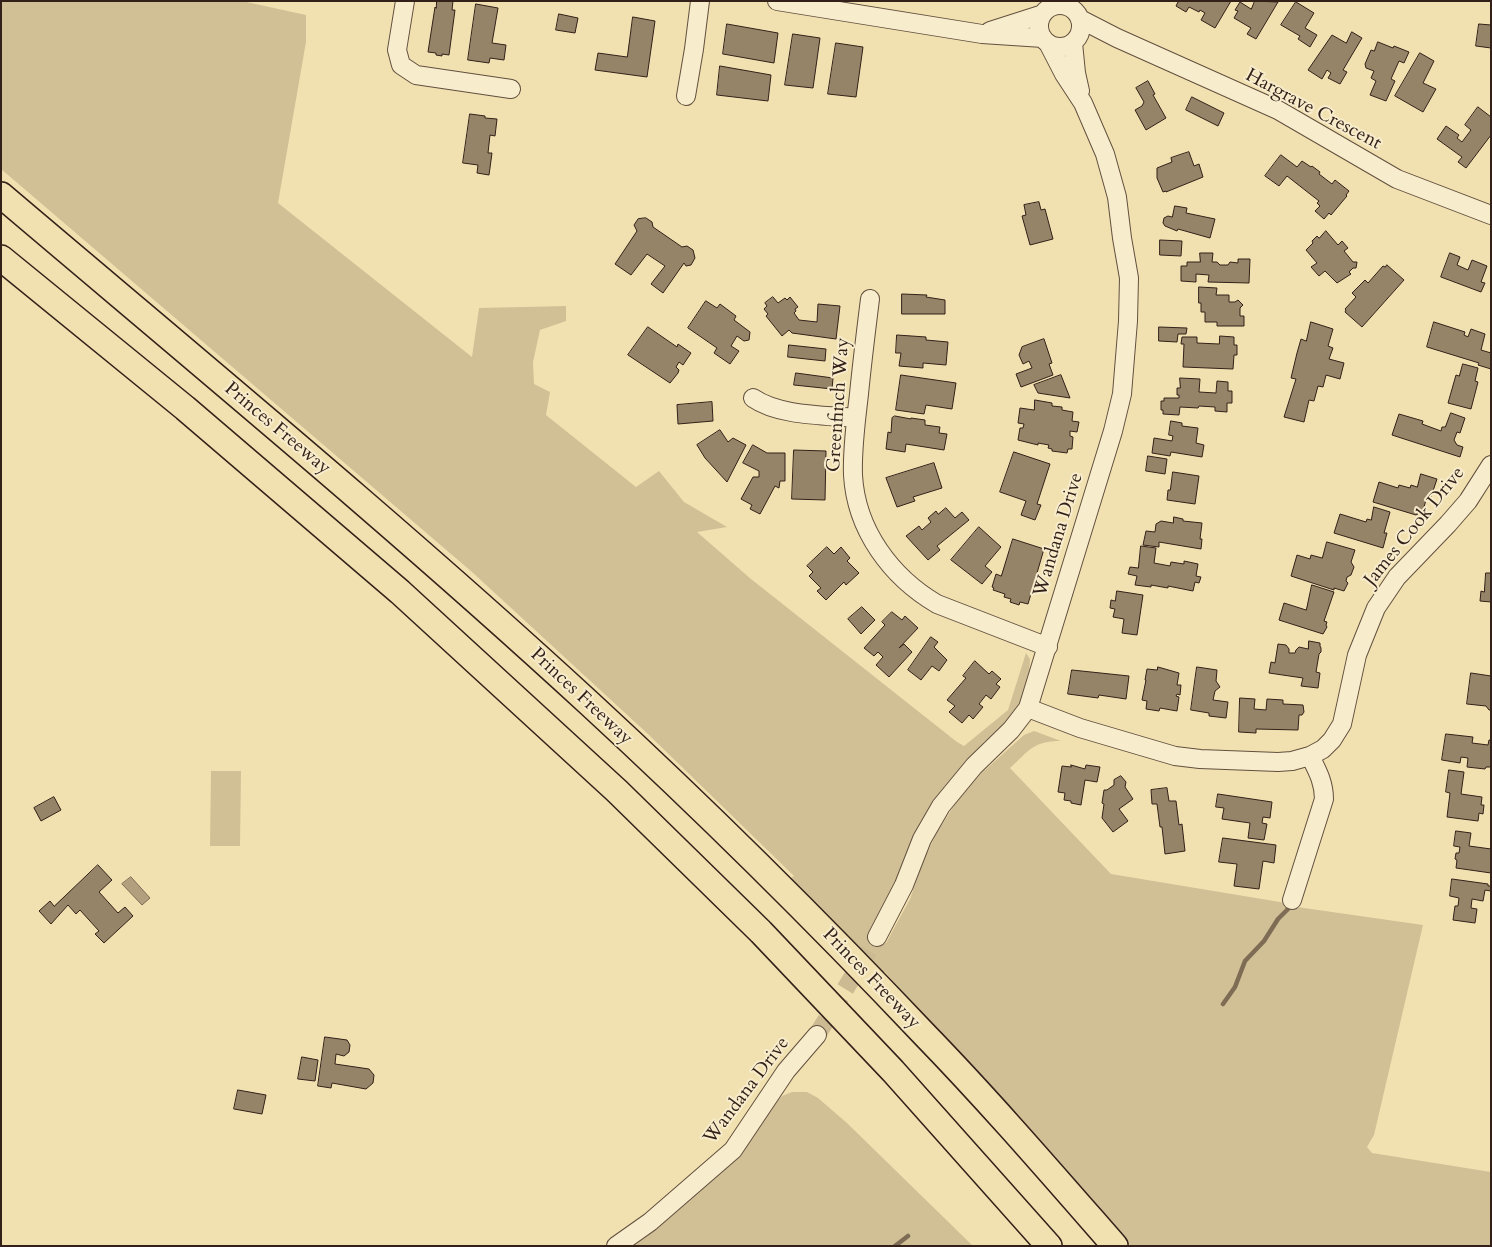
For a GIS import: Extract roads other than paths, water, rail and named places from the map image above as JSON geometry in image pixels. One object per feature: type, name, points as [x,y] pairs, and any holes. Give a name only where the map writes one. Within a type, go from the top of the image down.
[{"type":"highway","name":"Princes Freeway","points":[[1,195],[388,522],[590,704],[724,832],[925,1034],[1115,1246]]},
{"type":"highway","points":[[1,258],[185,408],[400,592],[617,791],[761,932],[893,1071],[1049,1246]]},
{"type":"street","points":[[405,1],[396,50],[401,65],[416,76],[511,89]]},
{"type":"street","points":[[686,96],[700,1]]},
{"type":"street","points":[[777,1],[982,34],[1046,41],[1061,47],[1075,40],[1081,25],[1078,11],[1066,6],[1053,6],[982,34]]},
{"type":"street","points":[[1046,41],[1039,26],[1048,8]]},
{"type":"street","name":"Hargrave Crescent","points":[[1078,11],[1117,38],[1278,110],[1397,179],[1491,215]]},
{"type":"street","name":"Hargrave Crescent","points":[[1075,40],[1117,38]]},
{"type":"street","name":"Wandana Drive","points":[[1075,40],[1076,73],[1082,102]]},
{"type":"street","name":"Wandana Drive","points":[[877,937],[904,885],[922,839],[941,806],[974,766],[1011,730],[1028,708],[1113,431],[1122,394],[1126,364],[1129,278],[1117,197],[1105,154],[1082,102],[1046,41]]},
{"type":"street","name":"Greenfinch Way","points":[[870,299],[856,418],[854,476],[857,498],[870,538],[894,569],[916,589],[937,604],[1048,647]]},
{"type":"street","points":[[753,398],[777,410],[856,418]]},
{"type":"street","name":"James Cook Drive","points":[[1028,708],[1080,728],[1175,756],[1200,759],[1278,762],[1292,761],[1310,756],[1323,749],[1332,740],[1342,724],[1356,655],[1376,608],[1397,577],[1448,524],[1468,500],[1491,465]]},
{"type":"street","points":[[1292,900],[1324,799],[1321,778],[1310,756]]},
{"type":"street","name":"Wandana Drive","points":[[616,1246],[650,1222],[734,1150],[786,1072],[817,1035]]},
{"type":"waterway","points":[[1223,1004],[1235,987],[1245,961],[1264,941],[1278,919],[1289,908]]},
{"type":"waterway","points":[[895,1246],[908,1236]]},
{"type":"tunnel","points":[[817,1035],[877,937]]}]
